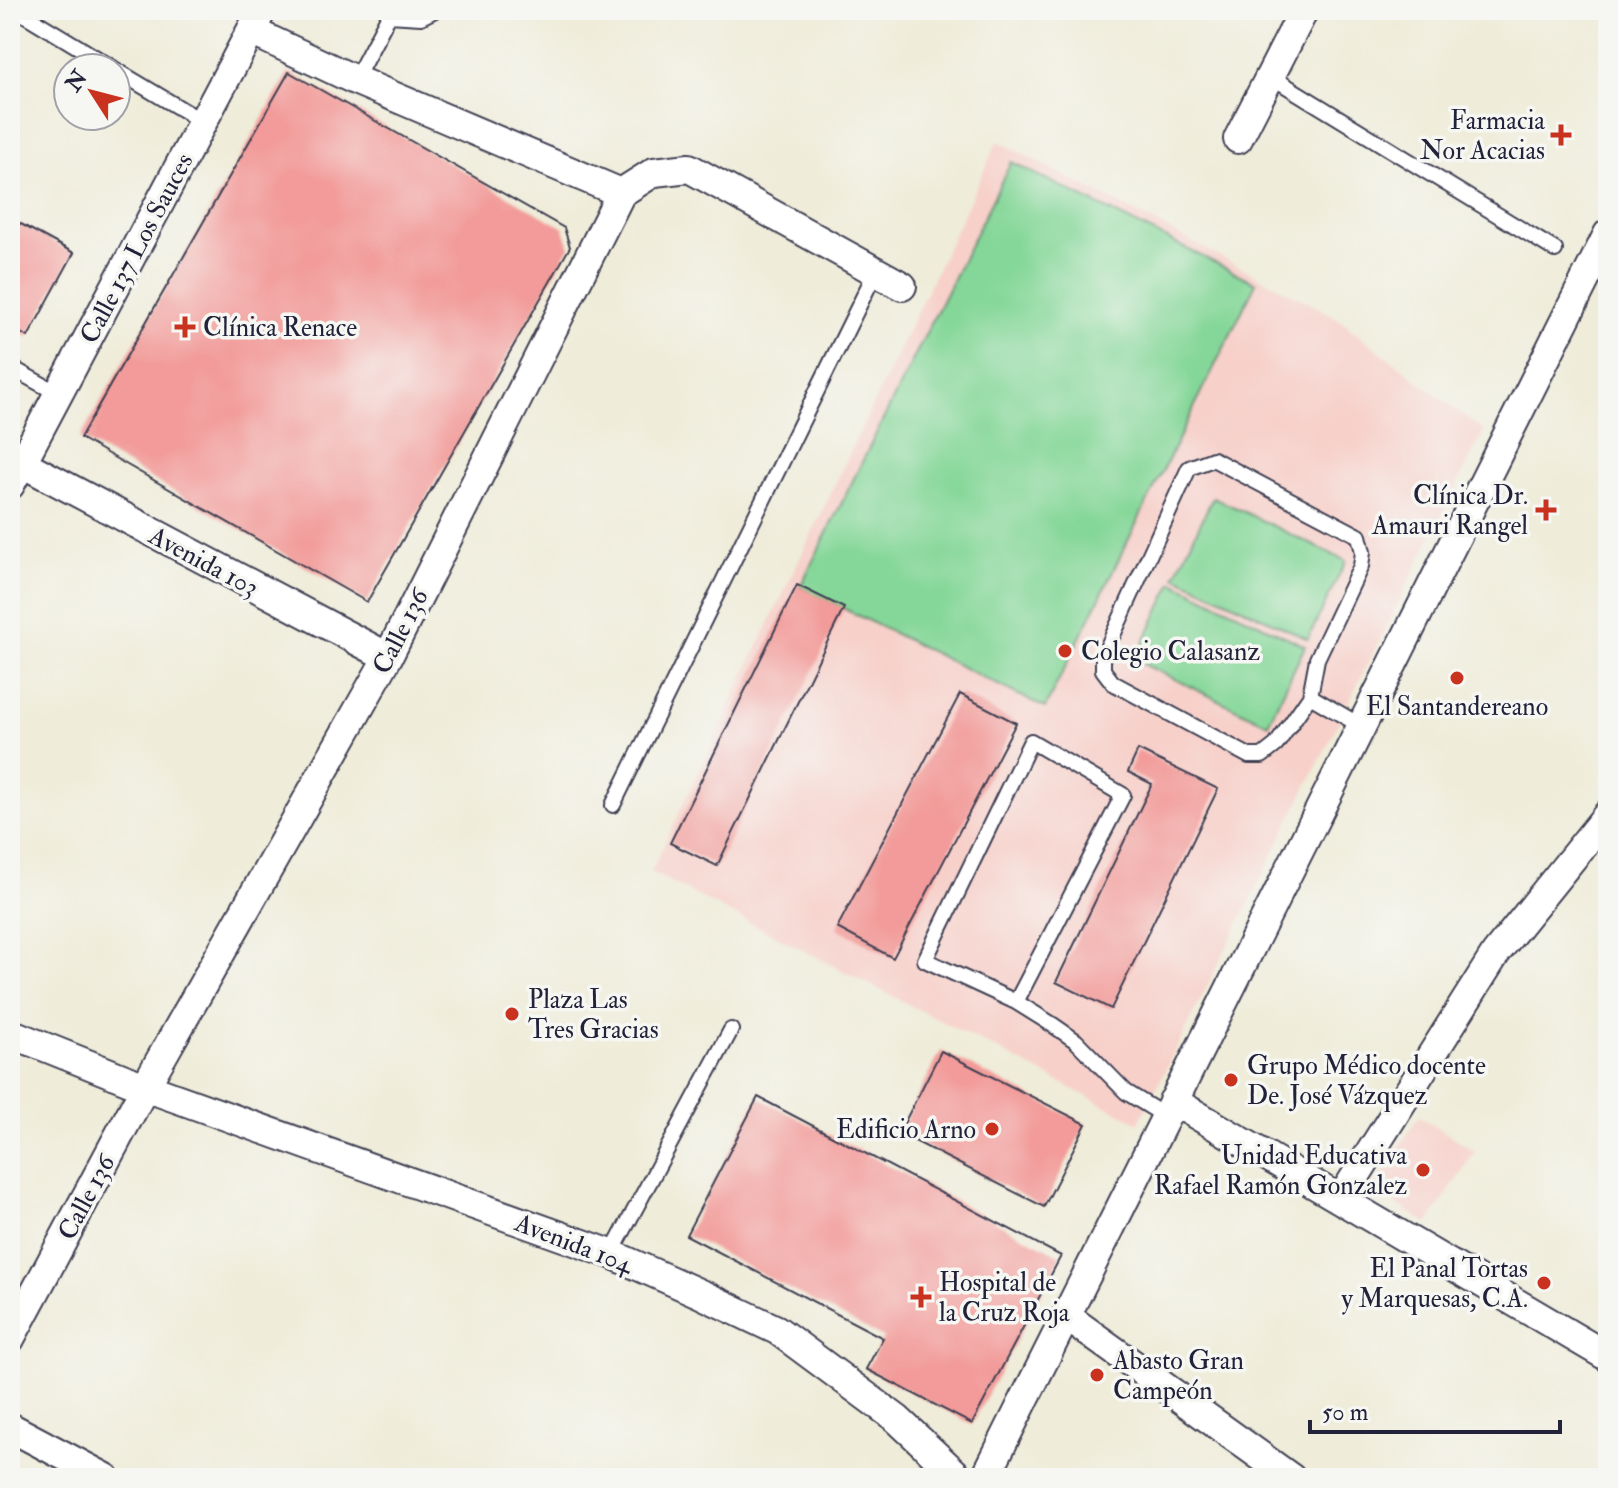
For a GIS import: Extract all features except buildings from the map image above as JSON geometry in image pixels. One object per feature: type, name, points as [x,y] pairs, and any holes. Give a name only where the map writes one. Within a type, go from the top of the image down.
[{"type":"street","points":[[1238,139],[1304,10]]},
{"type":"street","points":[[256,20],[355,80],[621,193],[654,172],[689,168],[902,286]]},
{"type":"street","name":"Calle 137 Los Sauces","points":[[16,474],[256,20]]},
{"type":"street","name":"Calle 136","points":[[10,1339],[145,1087],[388,657],[621,193]]},
{"type":"street","points":[[985,1478],[1608,234]]},
{"type":"street","name":"Avenida 103","points":[[16,474],[388,657]]},
{"type":"street","points":[[1341,1199],[1496,953],[1608,814]]},
{"type":"street","name":"Avenida 104","points":[[10,1033],[145,1087],[611,1254],[777,1330],[897,1419],[960,1478]]},
{"type":"street","points":[[1169,1108],[1341,1199],[1608,1357]]},
{"type":"street","points":[[1066,1316],[1291,1478]]},
{"type":"street","points":[[10,1427],[106,1478]]},
{"type":"lane","points":[[17,10],[87,52]]},
{"type":"lane","points":[[355,80],[385,12],[421,17],[435,10]]},
{"type":"lane","points":[[1270,76],[1555,250]]},
{"type":"lane","points":[[132,79],[203,122]]},
{"type":"lane","points":[[613,805],[876,271]]},
{"type":"lane","points":[[10,367],[59,394]]},
{"type":"lane","points":[[1213,459],[1359,536],[1363,552],[1361,566],[1317,659],[1310,696],[1276,745],[1262,756],[1249,756],[1113,683],[1103,670],[1103,657],[1189,468],[1201,461],[1213,459]]},
{"type":"lane","points":[[1310,696],[1361,726]]},
{"type":"lane","points":[[1016,1002],[1123,795],[1031,741],[925,960],[1016,1002],[1076,1041],[1126,1092],[1169,1108]]},
{"type":"lane","points":[[611,1254],[731,1030]]},
{"type":"shaded area","name":"Colegio Calasanz","points":[[998,141],[1334,316],[1484,431],[1139,1123],[651,872]]},
{"type":"shaded area","name":"Unidad Educativa Rafael Ramón Gonzalez","points":[[1419,1116],[1475,1151],[1428,1224],[1372,1189]]},
{"type":"green space","points":[[1011,162],[1256,283],[1045,708],[800,587]]},
{"type":"green space","points":[[1213,497],[1346,561],[1308,639],[1175,576]]},
{"type":"green space","points":[[1173,582],[1305,646],[1268,724],[1135,660]]},
{"type":"place","name":"Farmacia Nor Acacias","points":[[1561,135]]},
{"type":"place","name":"Clínica Renace","points":[[185,327]]},
{"type":"place","name":"Clínica Dr. Amauri Rangel","points":[[1546,510]]},
{"type":"place","name":"Colegio Calasanz","points":[[1065,651]]},
{"type":"place","name":"El Santandereano","points":[[1457,678]]},
{"type":"place","name":"Plaza Las Tres Gracias","points":[[512,1014]]},
{"type":"place","name":"Grupo Médico docente De. José Vázquez","points":[[1231,1080]]},
{"type":"place","name":"Edificio Arno","points":[[992,1129]]},
{"type":"place","name":"Unidad Educativa Rafael Ramón Gonzalez","points":[[1423,1170]]},
{"type":"place","name":"El Panal Tortas y Marquesas, C.A.","points":[[1544,1283]]},
{"type":"place","name":"Hospital de la Cruz Roja","points":[[921,1297]]},
{"type":"place","name":"Abasto Gran Campeón","points":[[1097,1375]]}]
